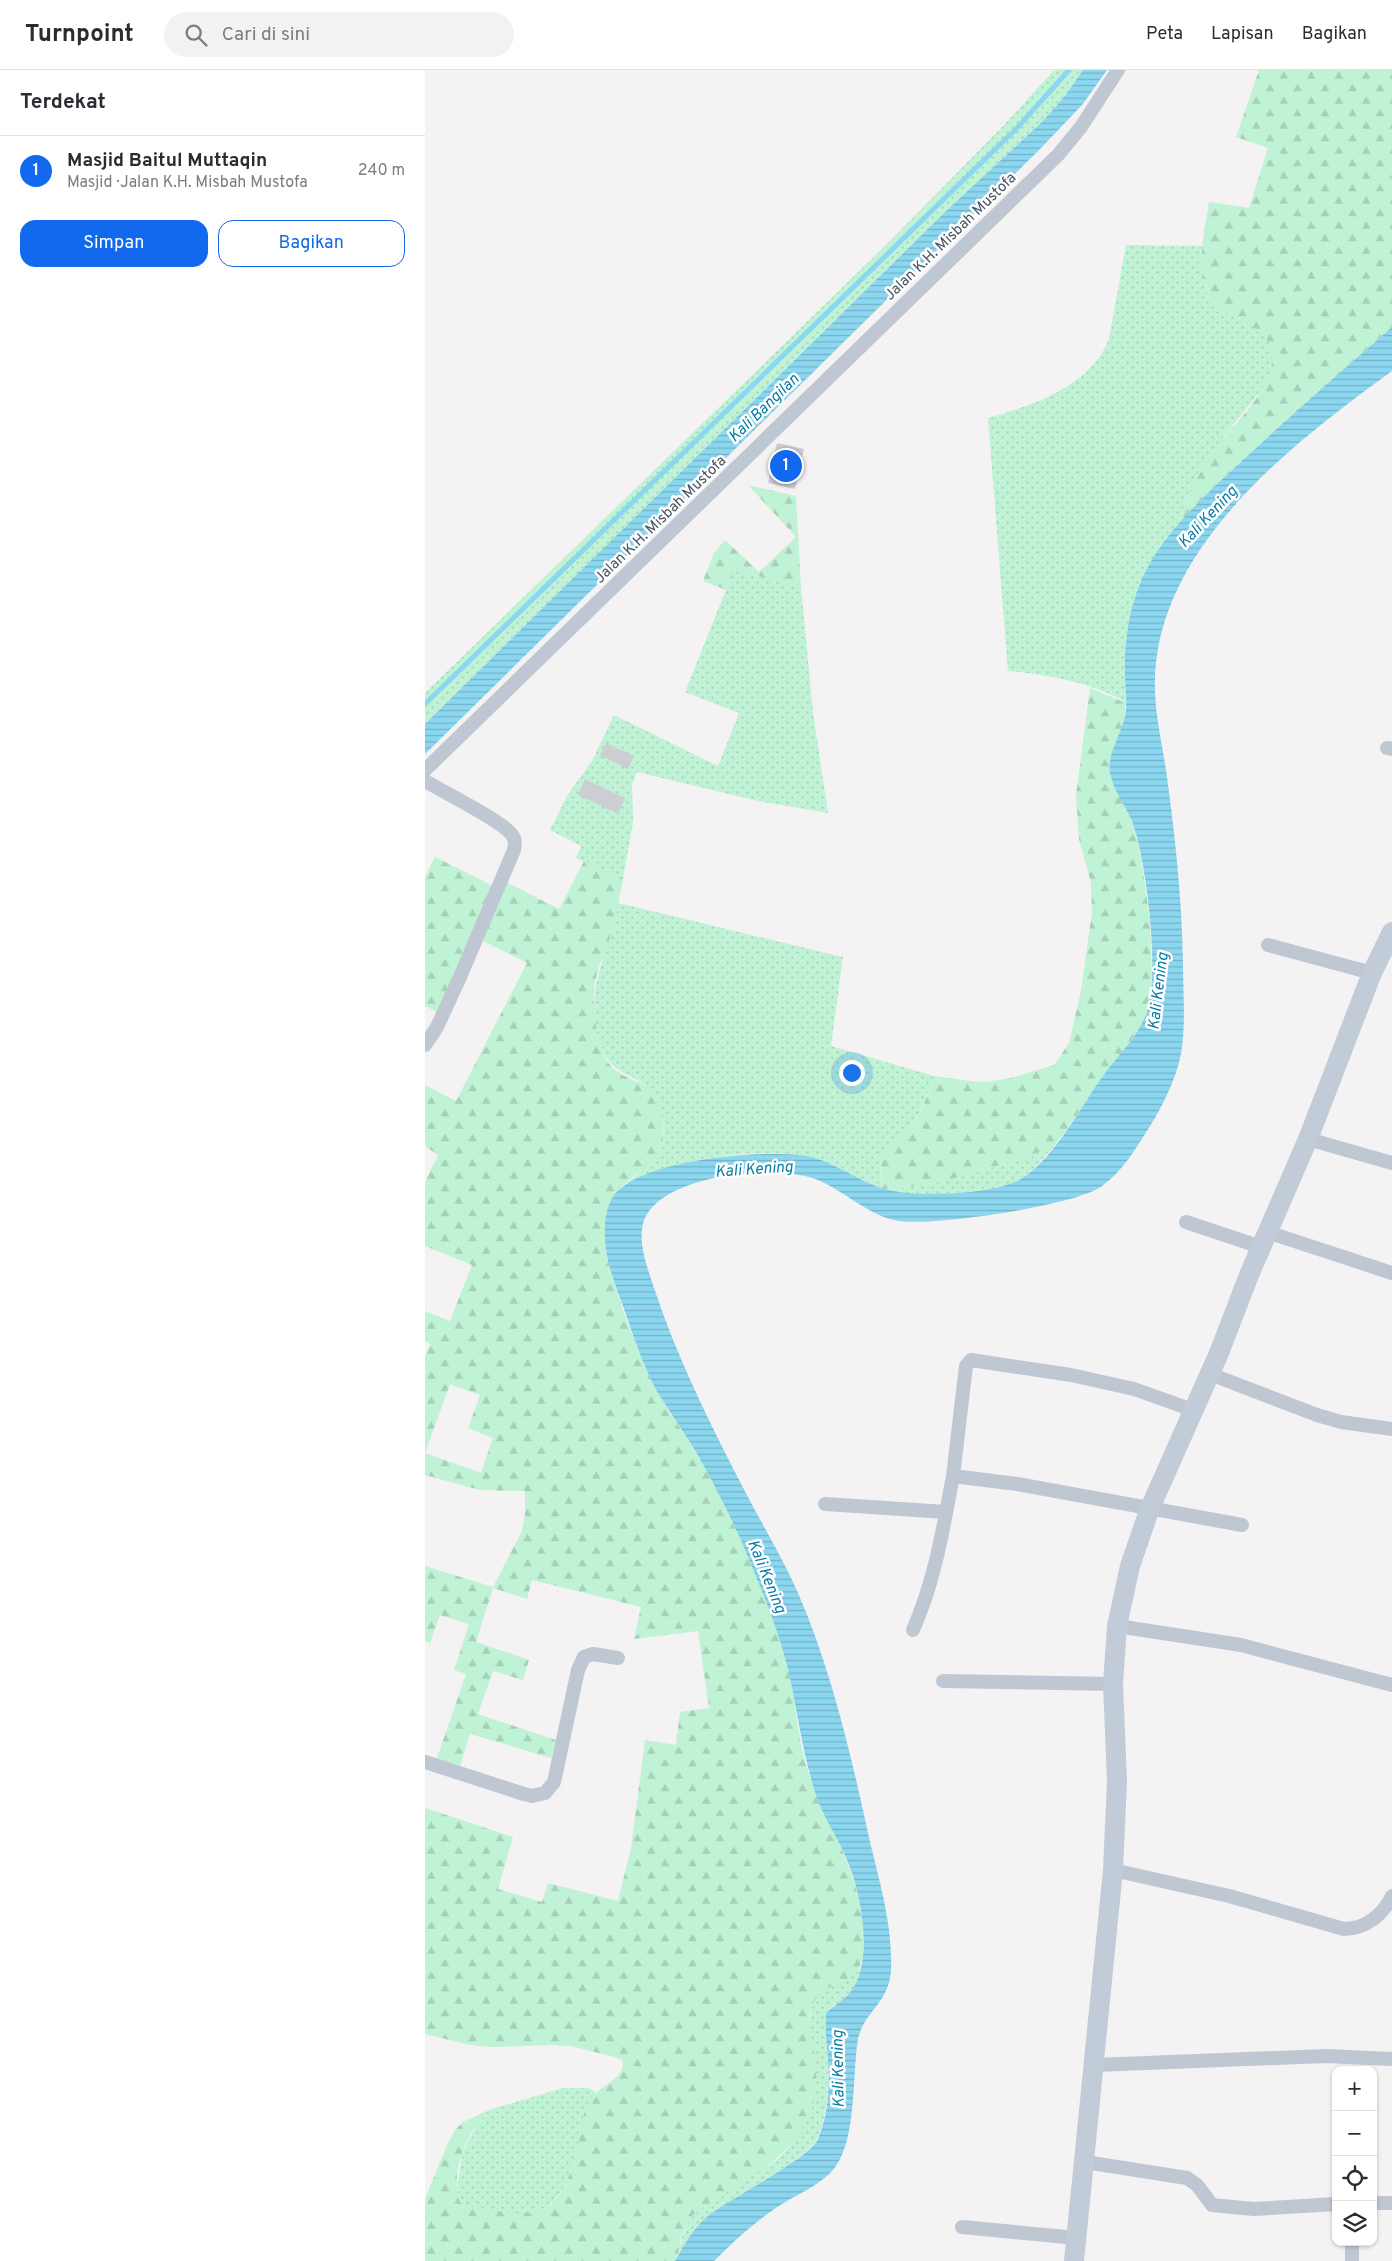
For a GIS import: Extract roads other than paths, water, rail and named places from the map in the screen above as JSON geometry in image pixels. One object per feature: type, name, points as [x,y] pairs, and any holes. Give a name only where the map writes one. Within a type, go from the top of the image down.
[{"type":"main road","points":[[1074,2261],[1113,1870],[1117,1781],[1113,1684],[1117,1626],[1130,1566],[1150,1508],[1210,1374],[1264,1240],[1308,1139],[1372,973],[1392,932]]},
{"type":"street","name":"Jalan K.H. Misbah Mustofa","points":[[425,770],[1058,155],[1081,127],[1119,70]]},
{"type":"street","points":[[425,781],[502,826],[513,836],[515,842],[514,850],[487,917],[437,1026],[425,1045]]},
{"type":"street","points":[[1268,945],[1372,973]]},
{"type":"street","points":[[1308,1139],[1392,1163]]},
{"type":"street","points":[[1186,1222],[1392,1272]]},
{"type":"street","points":[[913,1630],[924,1604],[936,1566],[953,1476],[966,1366],[971,1360],[1071,1375],[1134,1389],[1193,1410]]},
{"type":"street","points":[[1210,1374],[1317,1416],[1341,1422],[1392,1428]]},
{"type":"street","points":[[953,1476],[1017,1484],[1242,1525]]},
{"type":"street","points":[[825,1504],[946,1512]]},
{"type":"street","points":[[1117,1626],[1241,1645],[1392,1685]]},
{"type":"street","points":[[425,1762],[524,1794],[532,1796],[545,1793],[554,1782],[579,1670],[584,1657],[593,1654],[618,1658]]},
{"type":"street","points":[[943,1681],[1113,1684]]},
{"type":"street","points":[[1113,1870],[1229,1896],[1344,1929],[1352,1929],[1379,1915],[1392,1896]]},
{"type":"street","points":[[1095,2065],[1326,2056],[1392,2059]]},
{"type":"street","points":[[1085,2162],[1187,2178],[1197,2185],[1212,2205],[1254,2209],[1332,2204]]},
{"type":"street","points":[[1377,2203],[1392,2203]]},
{"type":"street","points":[[962,2227],[1077,2238]]},
{"type":"street","points":[[1352,2246],[1352,2261]]},
{"type":"water","name":"Kali Bangilan","points":[[1083,70],[1107,70],[1082,105],[1039,150],[425,754],[425,724],[945,212],[1043,121],[1065,96]]},
{"type":"water","name":"Kali Kening","points":[[1392,327],[1392,371],[1311,433],[1271,468],[1233,507],[1201,548],[1176,593],[1160,641],[1155,692],[1180,891],[1183,1032],[1179,1063],[1169,1092],[1150,1126],[1123,1166],[1102,1186],[1064,1201],[1003,1213],[916,1222],[889,1219],[818,1180],[800,1175],[748,1173],[720,1177],[694,1184],[670,1194],[653,1207],[643,1224],[644,1257],[674,1342],[697,1396],[723,1449],[793,1581],[821,1653],[856,1779],[885,1906],[891,1954],[891,1970],[886,1991],[865,2021],[858,2039],[851,2122],[843,2153],[836,2166],[815,2185],[757,2222],[714,2261],[675,2261],[686,2242],[703,2220],[786,2167],[812,2147],[818,2139],[825,2117],[828,2094],[829,2071],[826,2013],[849,1994],[858,1977],[864,1946],[863,1929],[854,1879],[815,1792],[786,1662],[766,1601],[717,1490],[653,1383],[616,1287],[610,1268],[605,1237],[606,1214],[609,1205],[615,1194],[630,1182],[651,1172],[706,1159],[762,1154],[806,1156],[835,1166],[881,1188],[930,1194],[971,1192],[1007,1185],[1026,1176],[1045,1158],[1137,1032],[1149,1004],[1152,941],[1144,869],[1133,823],[1113,784],[1110,769],[1112,752],[1122,727],[1126,710],[1125,660],[1127,631],[1133,603],[1143,576],[1170,534],[1206,495],[1280,426]]},
{"type":"waterway","points":[[425,704],[1018,127],[1069,70]]},
{"type":"place","name":"Masjid Baitul Muttaqin","points":[[786,466]]}]
